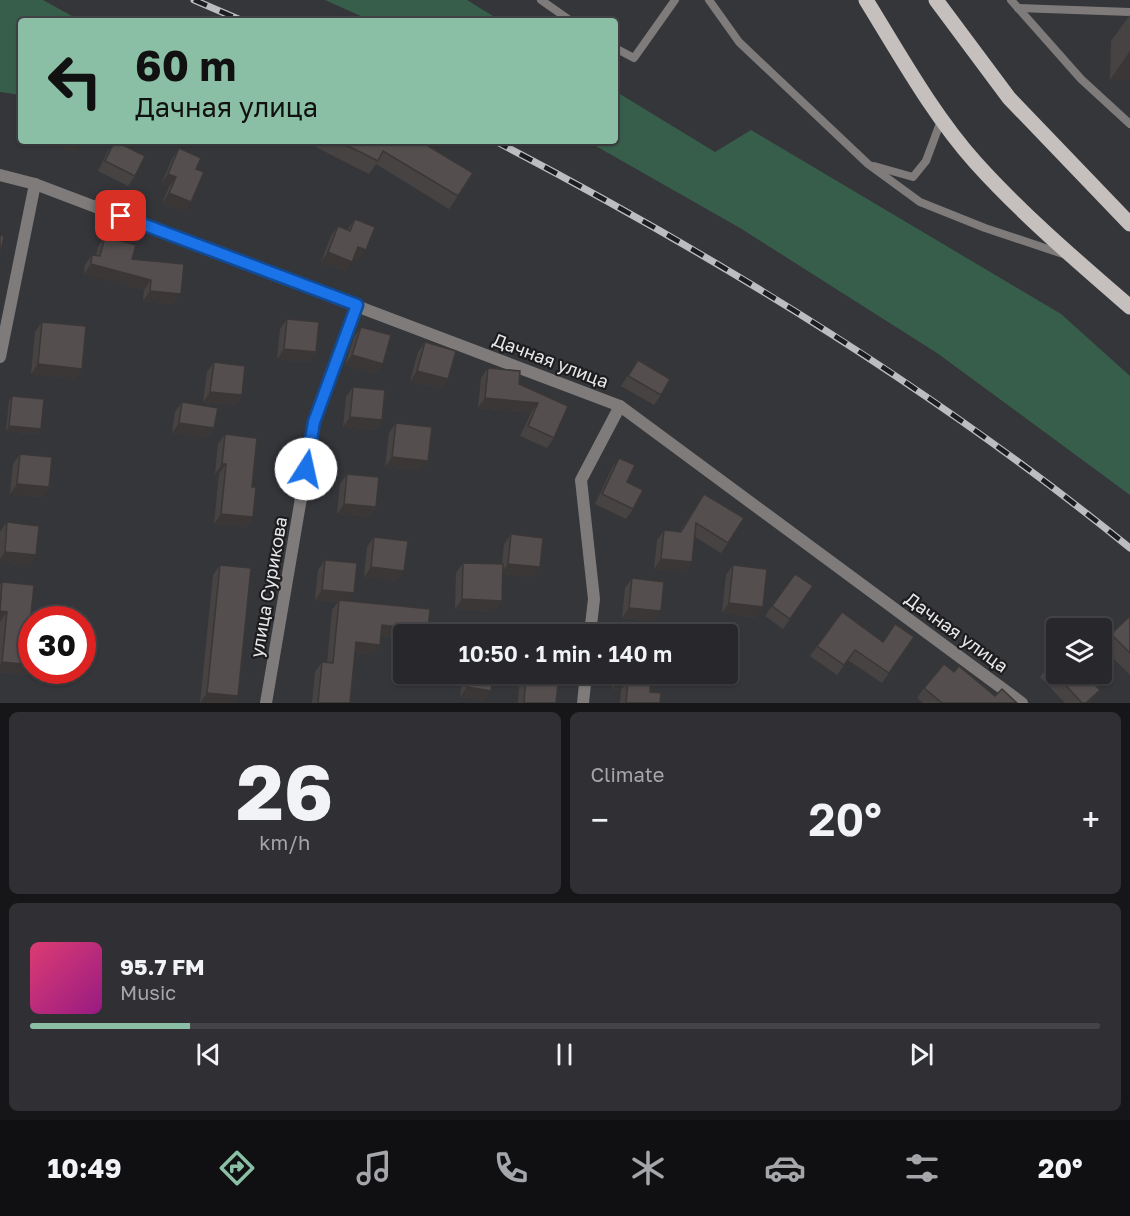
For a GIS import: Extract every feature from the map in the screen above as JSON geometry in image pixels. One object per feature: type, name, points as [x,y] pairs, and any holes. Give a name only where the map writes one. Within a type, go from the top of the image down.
[{"type":"main road","points":[[866,0],[942,117],[976,162],[1072,257],[1130,307]]},
{"type":"main road","points":[[936,0],[1009,98],[1130,224]]},
{"type":"street","name":"Дачная улица","points":[[0,175],[35,184],[620,406],[1022,703]]},
{"type":"street","points":[[0,357],[35,184]]},
{"type":"street","name":"улица Сурикова","points":[[266,703],[314,422],[357,305]]},
{"type":"street","points":[[591,624],[594,600],[581,480],[620,406]]},
{"type":"street","points":[[583,703],[585,684]]},
{"type":"lane","points":[[540,0],[567,18]]},
{"type":"lane","points":[[618,50],[634,58],[675,0]]},
{"type":"lane","points":[[709,0],[739,42],[868,164],[920,202],[985,228],[1072,257]]},
{"type":"lane","points":[[1011,0],[1081,79],[1130,124]]},
{"type":"lane","points":[[1018,8],[1130,12]]},
{"type":"lane","points":[[868,164],[913,177],[926,161],[942,117]]},
{"type":"green space","points":[[0,0],[43,0],[76,18],[18,18],[18,95],[0,92]]},
{"type":"green space","points":[[325,0],[467,0],[496,18],[365,18]]},
{"type":"green space","points":[[618,93],[715,152],[751,130],[1061,314],[1130,376],[1130,495],[937,353],[740,228],[592,144],[618,144]]},
{"type":"building","points":[[114,144],[121,144],[145,156],[135,176],[105,161]]},
{"type":"building","points":[[344,144],[425,144],[473,173],[458,196],[383,151],[378,161]]},
{"type":"building","points":[[179,148],[201,158],[196,169],[204,172],[191,202],[169,193],[176,177],[168,174]]},
{"type":"building","points":[[355,219],[375,227],[366,250],[358,247],[352,262],[328,252],[338,226],[350,231]]},
{"type":"building","points":[[0,235],[4,236],[0,255]]},
{"type":"building","points":[[105,237],[136,245],[132,259],[184,264],[181,294],[150,291],[151,280],[91,264],[92,255],[100,256]]},
{"type":"building","points":[[287,319],[319,322],[316,352],[284,349]]},
{"type":"building","points":[[42,322],[86,326],[82,369],[38,364]]},
{"type":"building","points":[[361,327],[391,335],[383,364],[352,355]]},
{"type":"building","points":[[425,342],[456,351],[448,379],[417,371]]},
{"type":"building","points":[[638,360],[670,379],[661,395],[628,376]]},
{"type":"building","points":[[214,362],[245,366],[242,395],[210,392]]},
{"type":"building","points":[[488,368],[520,371],[519,384],[568,406],[554,438],[528,426],[538,403],[485,398]]},
{"type":"building","points":[[353,387],[385,390],[382,420],[350,417]]},
{"type":"building","points":[[12,396],[44,399],[41,429],[9,426]]},
{"type":"building","points":[[182,402],[218,408],[214,428],[179,423]]},
{"type":"building","points":[[396,423],[432,427],[428,461],[392,457]]},
{"type":"building","points":[[225,434],[257,438],[252,487],[256,487],[253,517],[221,514],[226,464],[222,464]]},
{"type":"building","points":[[20,454],[52,457],[49,487],[17,484]]},
{"type":"building","points":[[619,458],[635,465],[627,482],[643,490],[633,509],[602,494]]},
{"type":"building","points":[[347,474],[379,477],[376,507],[344,504]]},
{"type":"building","points":[[704,494],[744,518],[728,543],[696,523],[692,562],[661,559],[664,530],[681,532]]},
{"type":"building","points":[[7,522],[39,526],[36,555],[5,552]]},
{"type":"building","points":[[511,534],[543,538],[540,567],[508,564]]},
{"type":"building","points":[[374,537],[408,541],[404,571],[371,567]]},
{"type":"building","points":[[325,560],[357,563],[354,593],[322,590]]},
{"type":"building","points":[[463,563],[503,564],[502,601],[462,599]]},
{"type":"building","points":[[220,565],[251,568],[238,696],[207,693]]},
{"type":"building","points":[[733,565],[767,569],[763,607],[729,603]]},
{"type":"building","points":[[795,574],[813,586],[790,619],[772,606]]},
{"type":"building","points":[[632,578],[664,582],[661,611],[629,608]]},
{"type":"building","points":[[2,582],[34,585],[32,606],[18,606],[18,664],[2,662],[7,612],[0,611]]},
{"type":"building","points":[[339,600],[430,609],[429,624],[382,625],[380,645],[356,642],[350,703],[318,703],[322,662],[333,663]]},
{"type":"building","points":[[842,612],[883,642],[895,624],[914,637],[889,673],[855,650],[844,665],[817,646]]},
{"type":"building","points":[[1130,616],[1130,653],[1112,635]]},
{"type":"building","points":[[944,664],[954,672],[959,666],[995,696],[1002,689],[1017,703],[942,703],[924,688]]},
{"type":"building","points":[[467,684],[492,684],[491,691],[467,687]]},
{"type":"building","points":[[525,684],[558,684],[556,703],[524,703]]},
{"type":"building","points":[[628,684],[650,684],[650,692],[661,693],[660,703],[626,703]]},
{"type":"building","points":[[1065,684],[1094,684],[1100,690],[1086,703],[1082,703]]},
{"type":"railway","points":[[194,0],[236,18]]},
{"type":"railway","points":[[501,144],[661,231],[823,328],[979,434],[1130,548]]},
{"type":"route","points":[[121,216],[357,305],[314,422],[306,469]]}]
